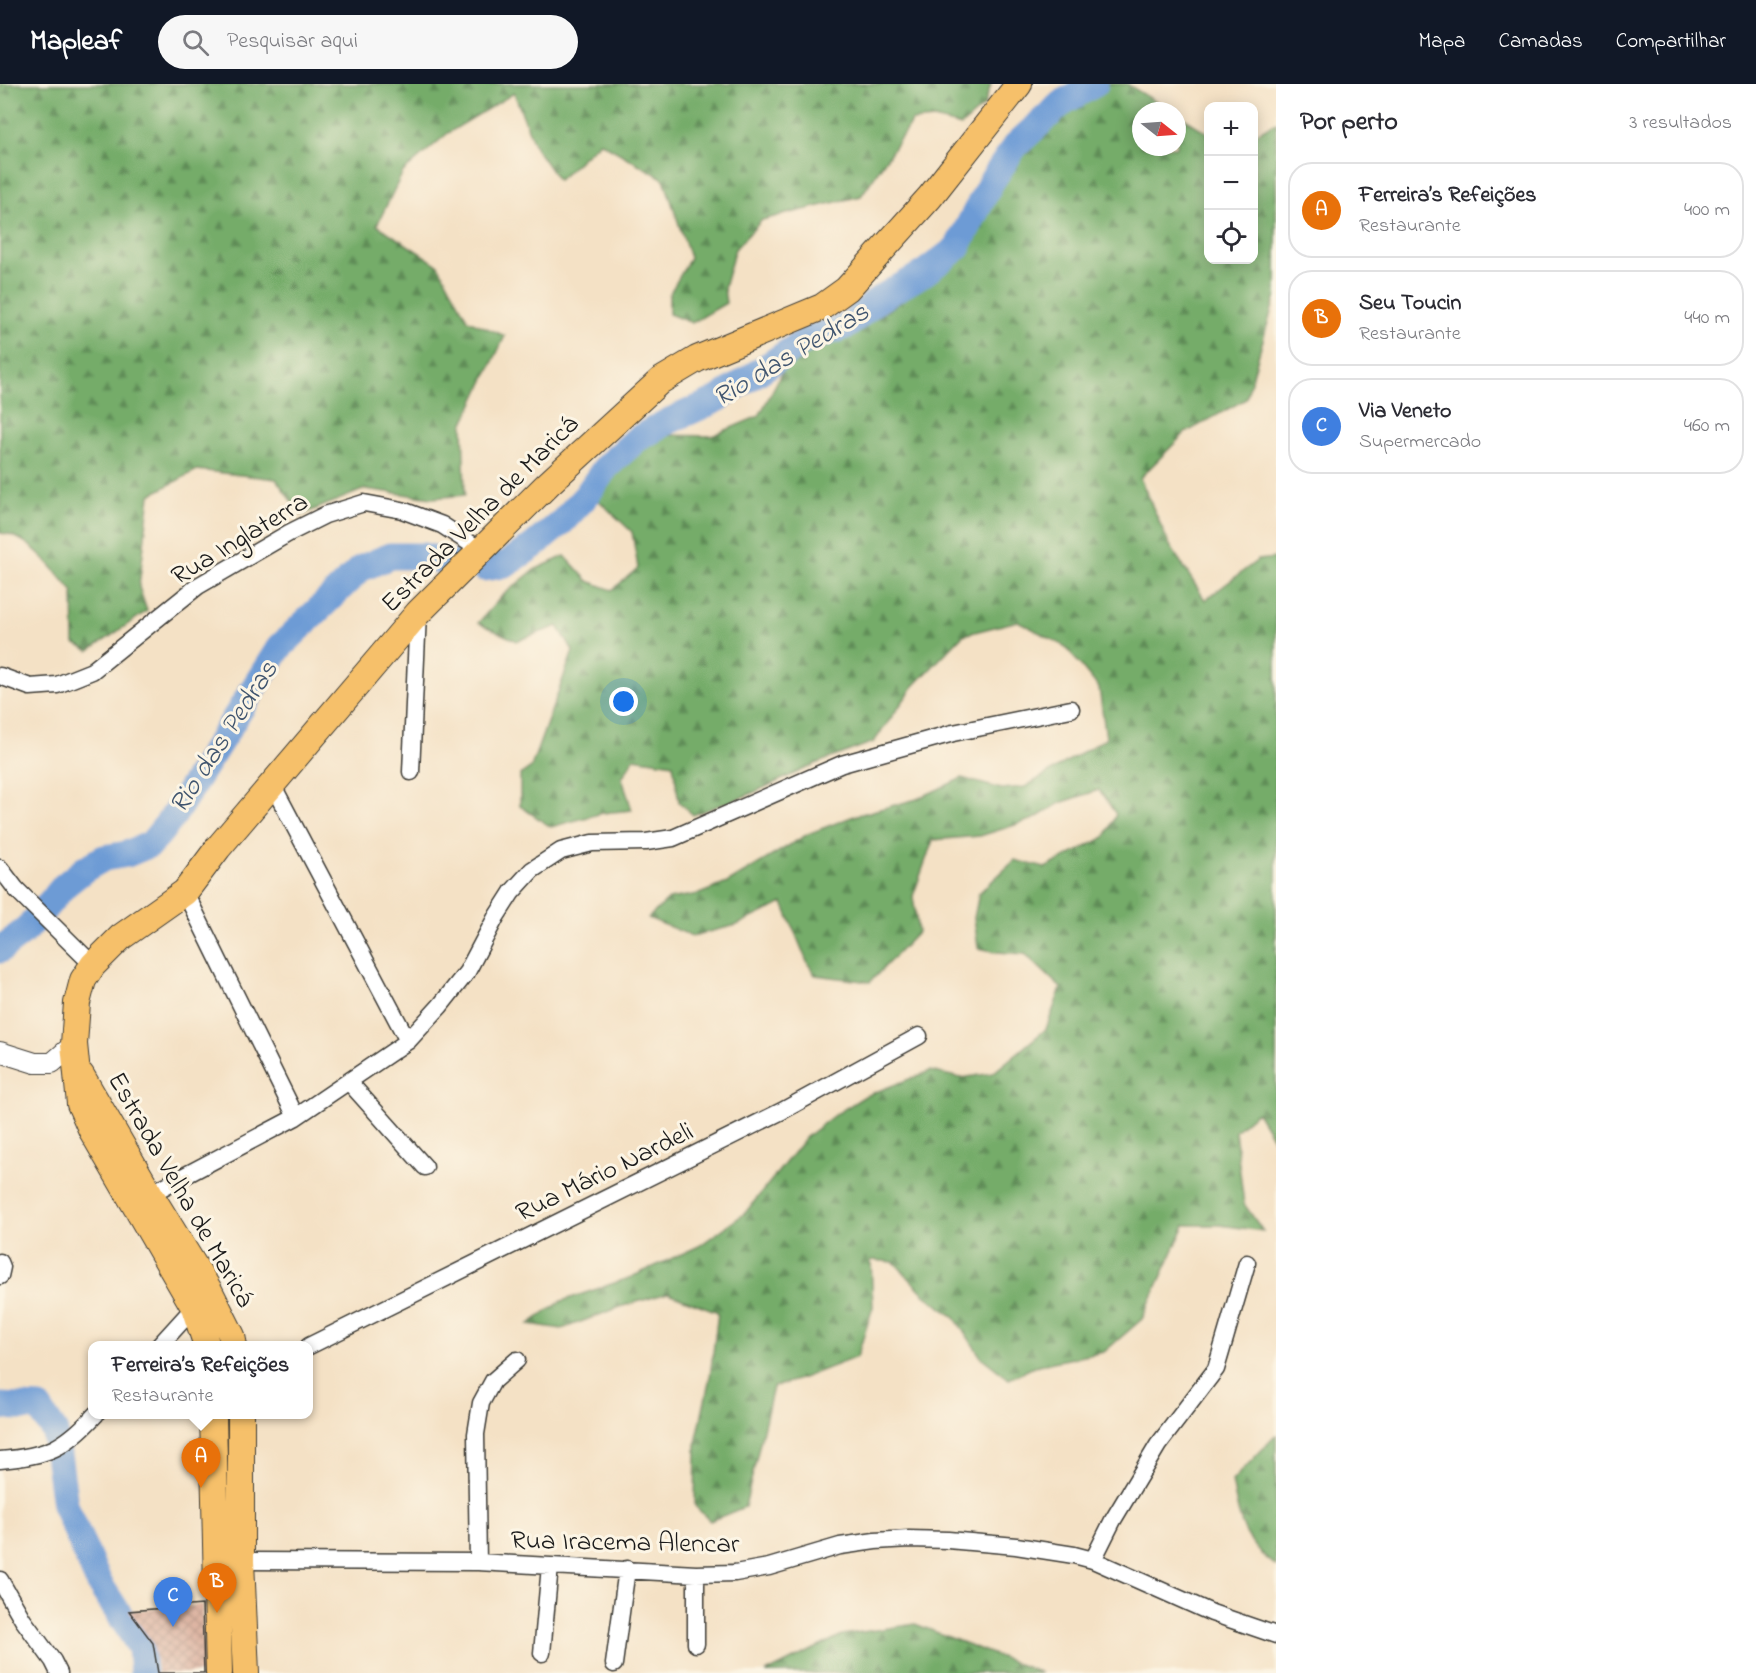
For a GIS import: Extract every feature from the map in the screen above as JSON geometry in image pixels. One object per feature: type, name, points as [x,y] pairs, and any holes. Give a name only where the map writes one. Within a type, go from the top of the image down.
[{"type":"main road","name":"Estrada Velha de Maricá","points":[[233,1341],[232,1336],[202,1299],[92,1131],[80,1104],[75,1054],[77,1003],[83,980],[93,965],[121,937],[185,892],[218,848],[418,613],[556,476],[660,381],[697,359],[822,307],[847,289],[930,197],[1019,84]]},
{"type":"main road","name":"Estrada Velha de Maricá","points":[[75,1054],[150,1194],[202,1299],[206,1341]]},
{"type":"main road","points":[[213,1419],[219,1673]]},
{"type":"main road","points":[[241,1419],[241,1561],[246,1673]]},
{"type":"street","name":"Rua Inglaterra","points":[[0,676],[30,687],[57,685],[92,671],[198,586],[289,532],[325,515],[364,503],[402,510],[442,525],[482,551]]},
{"type":"street","points":[[411,772],[418,613]]},
{"type":"street","points":[[150,1194],[296,1116],[408,1041],[440,1006],[466,972],[512,892],[532,870],[561,851],[592,843],[646,842],[673,838],[842,764],[953,732],[1071,709]]},
{"type":"street","points":[[272,784],[408,1041]]},
{"type":"street","points":[[0,867],[16,889],[93,965]]},
{"type":"street","points":[[185,892],[296,1116]]},
{"type":"street","name":"Rua Mário Nardeli","points":[[313,1344],[782,1111],[919,1036]]},
{"type":"street","points":[[0,1052],[35,1063],[52,1063],[75,1054]]},
{"type":"street","points":[[349,1082],[425,1167]]},
{"type":"street","points":[[0,1262],[2,1267],[0,1276]]},
{"type":"street","points":[[1093,1560],[1113,1520],[1158,1445],[1216,1369],[1247,1263]]},
{"type":"street","points":[[164,1341],[202,1299]]},
{"type":"street","points":[[478,1563],[476,1434],[481,1403],[493,1381],[517,1360]]},
{"type":"street","points":[[0,1460],[32,1458],[63,1446],[91,1421]]},
{"type":"street","name":"Rua Iracema Alencar","points":[[241,1561],[478,1563],[696,1574],[735,1573],[769,1567],[840,1546],[909,1539],[948,1540],[1016,1546],[1093,1560],[1212,1612],[1276,1635]]},
{"type":"street","points":[[542,1653],[550,1566]]},
{"type":"street","points":[[614,1664],[627,1569]]},
{"type":"street","points":[[696,1574],[696,1644]]},
{"type":"street","points":[[0,1580],[23,1620],[59,1673]]},
{"type":"green space","points":[[0,84],[991,84],[984,106],[961,126],[934,119],[912,121],[861,196],[762,220],[735,249],[724,288],[726,303],[692,323],[669,314],[669,295],[690,258],[664,179],[600,142],[558,180],[535,147],[514,93],[448,133],[403,172],[377,225],[438,265],[468,320],[505,336],[463,425],[465,495],[432,498],[365,489],[301,515],[276,479],[197,470],[150,495],[139,587],[147,611],[89,651],[74,643],[73,592],[32,547],[11,535],[0,533]]},
{"type":"green space","points":[[1095,84],[1127,84],[1156,102],[1132,102],[1132,156],[1186,156],[1186,120],[1204,131],[1204,264],[1258,264],[1258,133],[1276,122],[1276,295],[1246,399],[1185,433],[1140,478],[1169,544],[1205,600],[1258,560],[1276,558],[1276,1143],[1257,1112],[1235,1131],[1244,1204],[1263,1231],[1220,1225],[1185,1225],[1142,1319],[1104,1352],[1038,1365],[1009,1379],[981,1357],[955,1318],[926,1296],[894,1262],[871,1260],[873,1307],[857,1357],[773,1387],[745,1507],[710,1521],[695,1506],[696,1443],[710,1377],[718,1312],[668,1293],[623,1306],[562,1329],[529,1324],[562,1301],[629,1278],[699,1246],[745,1213],[806,1137],[833,1116],[865,1096],[930,1071],[961,1078],[993,1073],[1046,1029],[1061,988],[1025,954],[978,948],[974,918],[979,893],[1015,860],[1045,868],[1105,837],[1116,814],[1099,790],[1060,803],[1034,819],[980,836],[933,840],[913,896],[918,932],[870,982],[815,975],[807,962],[783,903],[737,925],[692,936],[648,918],[669,899],[699,894],[727,883],[808,834],[854,816],[917,799],[962,778],[1001,789],[1025,787],[1106,738],[1099,688],[1066,647],[1018,621],[963,635],[913,687],[874,742],[820,762],[748,795],[693,815],[679,802],[673,764],[634,758],[622,778],[632,810],[603,813],[551,827],[520,806],[520,775],[531,767],[573,651],[558,626],[517,641],[478,623],[502,596],[534,570],[565,556],[588,581],[612,590],[638,568],[632,532],[595,497],[624,461],[666,435],[712,436],[759,416],[785,367],[884,313],[946,270],[991,182],[1015,146],[1063,102]]},
{"type":"green space","points":[[1276,1435],[1276,1566],[1255,1547],[1244,1529],[1232,1481]]},
{"type":"green space","points":[[915,1624],[1041,1673],[766,1673],[842,1635]]},
{"type":"building","points":[[202,1605],[204,1673],[158,1673],[153,1643],[129,1611]]},
{"type":"waterway","name":"Rio das Pedras","points":[[484,568],[505,565],[562,522],[586,496],[606,467],[637,439],[667,422],[718,399],[806,340],[848,325],[879,299],[924,273],[957,248],[991,182],[1015,146],[1063,102],[1095,84]]},
{"type":"waterway","name":"Rio das Pedras","points":[[0,950],[27,929],[65,885],[85,869],[104,858],[127,854],[151,844],[172,818],[279,648],[360,569],[390,556],[423,556],[457,564]]},
{"type":"waterway","points":[[0,1406],[39,1408],[55,1432],[65,1505],[99,1583],[141,1648],[143,1673]]},
{"type":"place","name":"Ferreira’s Refeições","points":[[201,1488]]},
{"type":"place","name":"Seu Toucin","points":[[217,1613]]},
{"type":"place","name":"Via Veneto","points":[[173,1627]]}]
